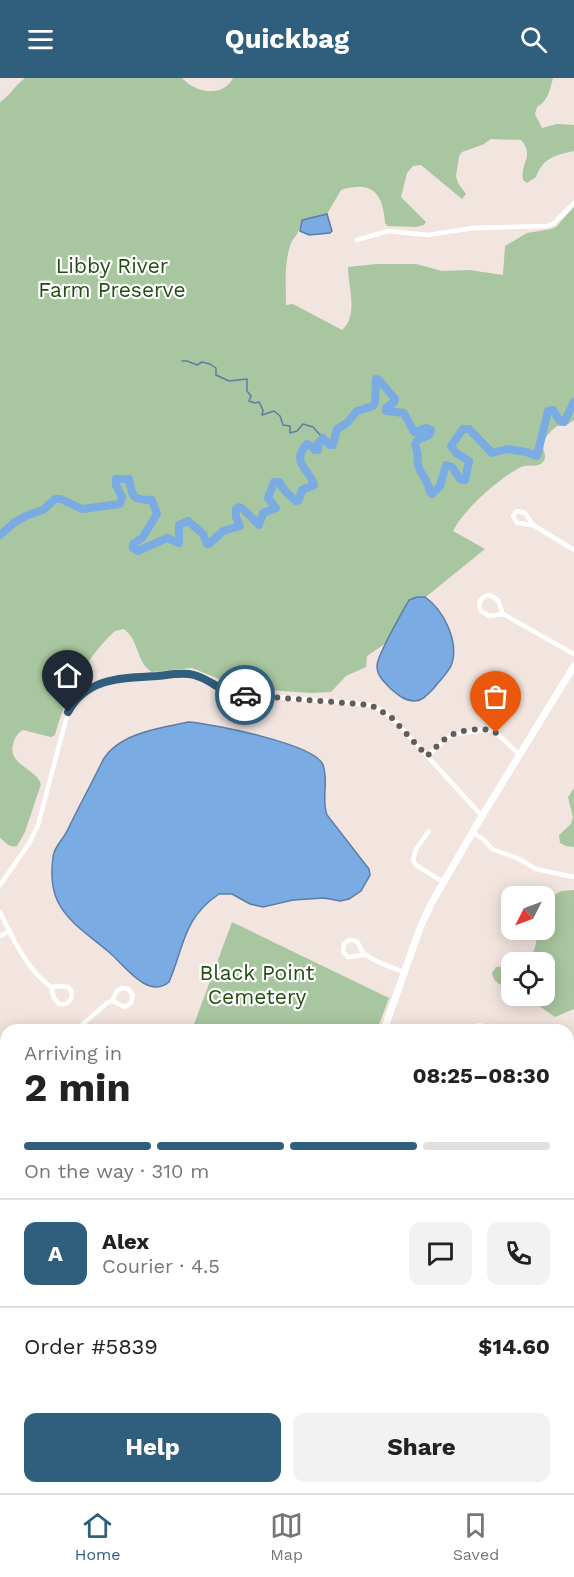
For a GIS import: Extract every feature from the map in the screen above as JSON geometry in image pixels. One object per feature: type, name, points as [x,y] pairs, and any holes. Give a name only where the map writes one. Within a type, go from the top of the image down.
[{"type":"main road","points":[[386,1024],[428,910],[519,754],[572,674],[574,666]]},
{"type":"street","points":[[357,240],[388,231],[428,235],[473,228],[550,225],[574,203]]},
{"type":"street","points":[[533,525],[574,550]]},
{"type":"street","points":[[503,614],[491,616],[484,614],[479,608],[480,600],[488,595],[495,597],[503,614],[574,654]]},
{"type":"street","points":[[0,885],[37,828],[68,712],[83,692],[103,681],[188,674],[230,693],[363,703],[378,708],[391,717],[482,816]]},
{"type":"street","points":[[427,756],[451,735],[484,730],[494,731],[519,754]]},
{"type":"street","points":[[429,831],[413,854],[412,860],[443,882]]},
{"type":"street","points":[[472,832],[492,849],[519,859],[532,868],[574,877]]},
{"type":"street","points":[[0,912],[31,969],[51,987],[57,1003],[64,1004],[70,1001],[72,994],[69,988],[64,985],[51,987]]},
{"type":"street","points":[[0,936],[10,930]]},
{"type":"street","points":[[365,955],[355,940],[349,940],[344,944],[343,952],[348,957],[365,955],[404,972]]},
{"type":"street","points":[[83,1024],[112,1001],[117,991],[122,988],[128,989],[133,995],[132,1001],[126,1006],[112,1001]]},
{"type":"green space","name":"Libby River Farm Preserve","points":[[25,78],[182,78],[201,90],[216,91],[223,89],[233,78],[553,78],[548,95],[537,107],[535,114],[542,128],[557,124],[574,125],[574,151],[546,161],[536,177],[527,183],[523,180],[523,169],[527,151],[521,140],[491,139],[462,152],[459,156],[456,176],[466,194],[462,199],[421,165],[413,166],[407,173],[401,197],[426,222],[416,227],[388,226],[385,223],[382,204],[374,192],[368,188],[352,187],[341,190],[327,214],[300,225],[291,243],[286,268],[286,305],[293,304],[342,330],[347,324],[351,308],[348,267],[416,264],[442,271],[469,270],[503,275],[505,246],[527,233],[556,227],[574,207],[574,420],[565,426],[557,426],[547,436],[543,444],[545,458],[543,462],[538,465],[521,467],[503,479],[483,495],[458,522],[453,531],[485,549],[401,617],[386,643],[367,656],[366,667],[346,676],[331,692],[311,693],[241,688],[192,668],[152,672],[143,663],[129,634],[124,629],[115,631],[86,665],[64,707],[55,735],[51,737],[23,730],[15,739],[12,749],[17,761],[33,773],[41,784],[25,832],[17,846],[14,846],[0,838],[0,102]]},
{"type":"green space","points":[[574,788],[574,847],[560,843],[559,835],[571,824],[573,817],[568,797]]},
{"type":"green space","points":[[574,890],[574,1009],[555,1017],[539,1006],[555,1006],[555,952],[533,952],[537,940],[555,940],[555,894],[561,891]]},
{"type":"green space","name":"Black Point Cemetery","points":[[232,922],[389,998],[379,1024],[194,1024]]},
{"type":"green space","points":[[496,967],[501,967],[501,985],[493,977],[492,973]]},
{"type":"water","points":[[327,214],[332,231],[330,233],[309,235],[300,231],[302,220]]},
{"type":"water","points":[[425,597],[444,618],[452,637],[453,657],[451,666],[434,688],[418,701],[411,701],[399,695],[383,681],[377,666],[385,644],[409,600]]},
{"type":"water","points":[[189,722],[262,736],[316,757],[325,771],[327,815],[369,869],[370,875],[361,891],[349,899],[340,901],[324,898],[293,900],[263,907],[250,904],[232,894],[219,894],[207,903],[191,923],[169,982],[153,987],[129,972],[68,917],[58,902],[53,886],[53,857],[55,849],[110,751],[141,733]]},
{"type":"waterway","points":[[182,361],[197,365],[202,362],[210,364],[216,368],[216,375],[229,381],[247,379],[247,391],[251,396],[249,401],[259,402],[263,410],[262,415],[274,411],[280,416],[283,425],[290,426],[290,433],[297,431],[303,424],[313,427],[323,438]]},
{"type":"waterway","points":[[0,535],[15,522],[43,510],[55,499],[61,499],[82,509],[120,504],[122,497],[116,485],[116,479],[129,479],[134,497],[152,500],[157,514],[143,537],[133,544],[133,548],[138,551],[167,538],[179,543],[179,525],[188,521],[203,534],[209,544],[223,531],[240,526],[236,517],[236,509],[239,507],[259,525],[263,513],[276,508],[268,498],[274,482],[279,482],[296,501],[299,500],[302,490],[314,485],[300,461],[302,451],[307,444],[318,450],[319,442],[323,438],[333,445],[337,429],[347,423],[357,411],[373,406],[376,379],[395,399],[386,411],[404,413],[414,432],[426,428],[431,430],[429,435],[417,440],[415,445],[419,467],[432,494],[440,486],[446,465],[452,467],[460,479],[465,480],[469,461],[456,453],[451,446],[463,429],[469,429],[492,453],[507,449],[537,456],[548,411],[553,410],[559,420],[564,422],[574,402]]},
{"type":"way so far","points":[[245,695],[371,705],[391,717],[427,756],[454,734],[484,730],[496,733]]},
{"type":"route","points":[[68,712],[76,699],[87,689],[103,681],[118,679],[188,674],[203,679],[226,692],[245,695]]}]
